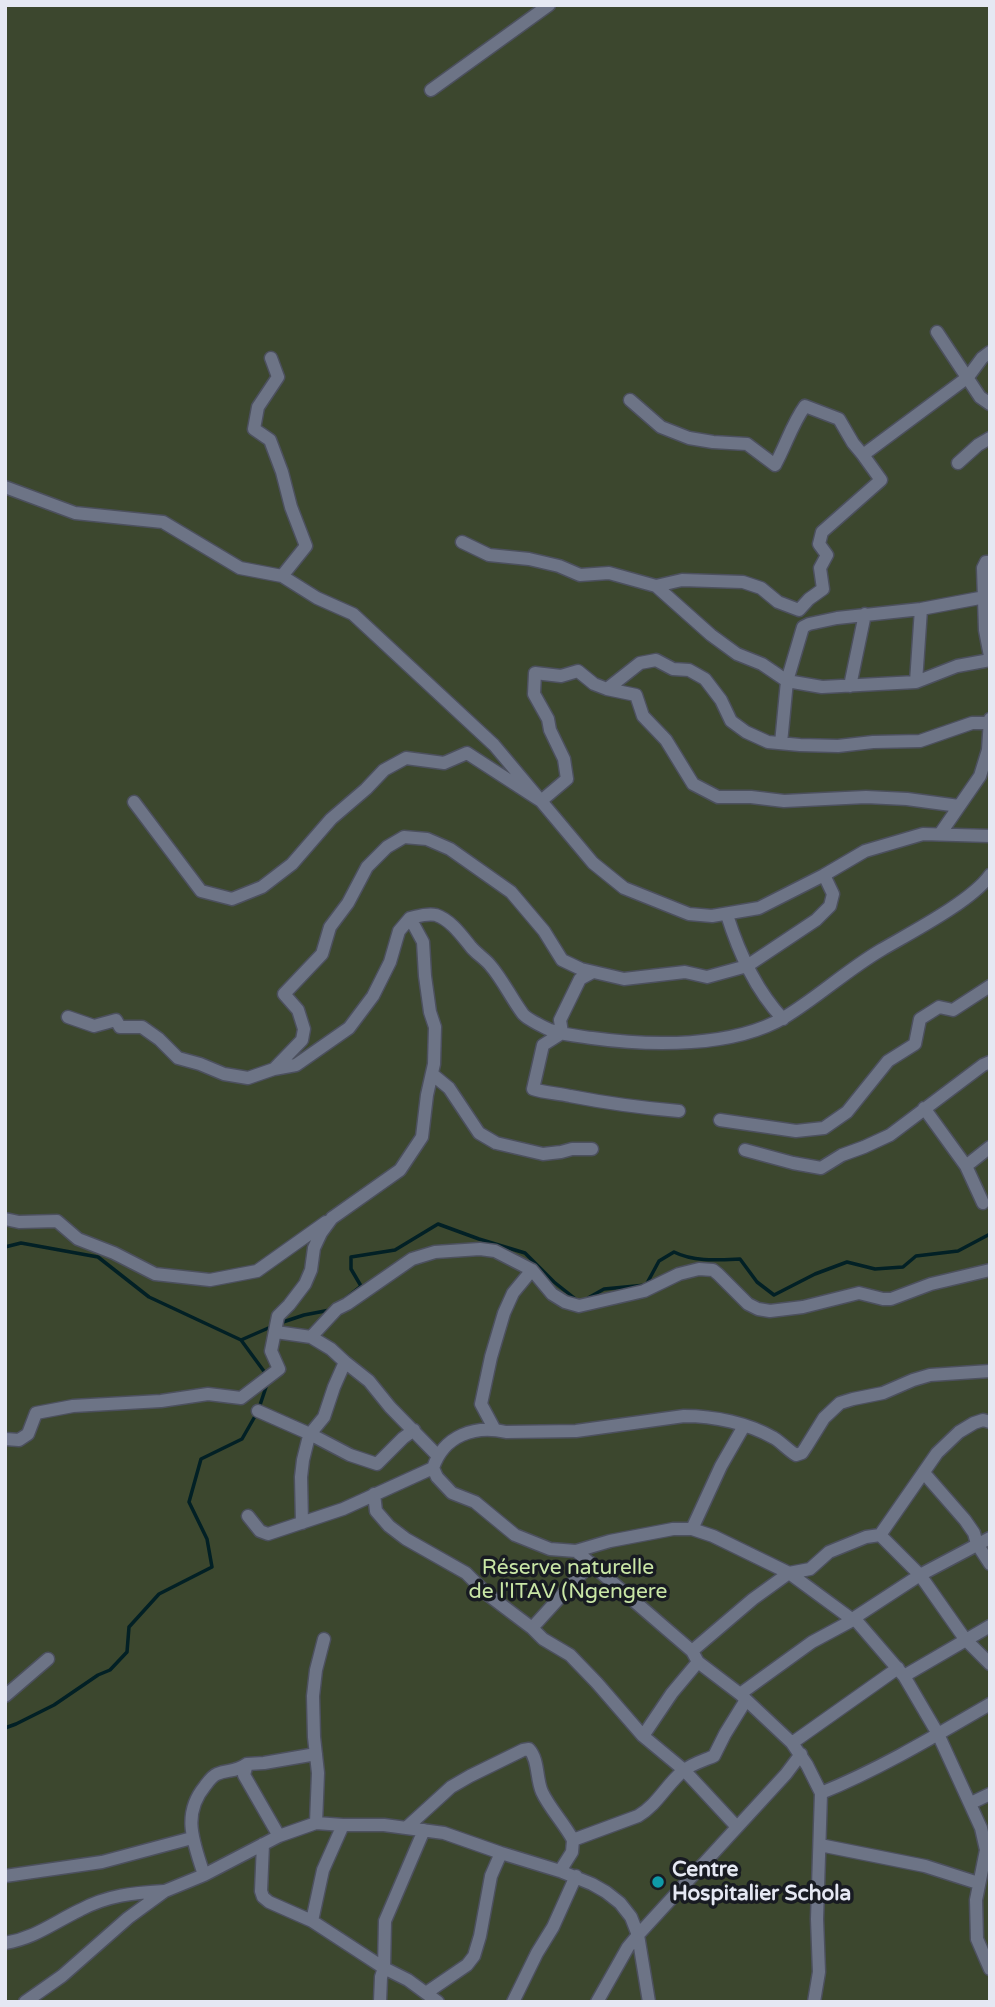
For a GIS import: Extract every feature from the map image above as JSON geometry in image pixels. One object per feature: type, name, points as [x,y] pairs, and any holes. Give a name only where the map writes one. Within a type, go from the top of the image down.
[{"type":"street","points":[[430,90],[549,5]]},
{"type":"street","points":[[937,332],[980,397],[990,404]]},
{"type":"street","points":[[863,455],[968,377],[990,352]]},
{"type":"street","points":[[271,358],[278,377],[258,407],[254,429],[270,440],[306,546],[282,576]]},
{"type":"street","points":[[630,400],[661,427],[689,438],[747,444],[775,465],[793,423],[804,406],[839,419],[881,480],[822,532],[819,544],[827,555],[820,568],[823,589],[799,610],[778,602],[761,588],[743,582],[682,580],[656,586]]},
{"type":"street","points":[[958,463],[990,438]]},
{"type":"street","points":[[5,487],[75,513],[163,522],[240,568],[282,576],[317,598],[353,614],[494,745],[593,863],[624,888],[689,914],[727,915],[759,908],[824,876],[864,851],[923,834],[990,836]]},
{"type":"street","points":[[462,542],[489,555],[529,559],[559,566],[580,575],[609,573],[656,586],[710,635],[737,654],[762,664],[787,681],[822,687],[916,682],[957,666],[990,658],[985,629],[984,566],[986,562],[990,562]]},
{"type":"street","points":[[780,743],[787,681],[803,627],[865,614],[921,609],[985,597]]},
{"type":"street","points":[[916,682],[921,609]]},
{"type":"street","points":[[850,685],[865,614]]},
{"type":"street","points":[[607,689],[640,663],[656,660],[673,669],[689,670],[705,679],[721,700],[731,721],[746,732],[768,742],[838,746],[920,741],[972,723],[990,721],[988,750],[979,776],[940,834]]},
{"type":"street","points":[[541,801],[567,779],[564,759],[550,730],[548,719],[534,694],[535,673],[561,676],[578,671],[594,684],[636,695],[643,716],[666,740],[693,784],[718,797],[784,801],[866,797],[959,806]]},
{"type":"street","points":[[134,802],[201,891],[232,899],[262,887],[292,864],[331,819],[366,789],[383,770],[406,758],[444,763],[467,753],[541,801]]},
{"type":"street","points":[[274,1069],[302,1040],[304,1029],[298,1010],[284,994],[321,954],[330,927],[348,903],[367,867],[387,847],[404,837],[427,839],[450,849],[511,892],[544,931],[562,960],[581,969],[624,979],[685,972],[706,977],[747,966],[816,920],[830,906],[833,894],[824,876]]},
{"type":"street","points":[[68,1017],[94,1026],[116,1020],[120,1027],[142,1027],[178,1058],[224,1074],[248,1078],[296,1065],[349,1028],[373,996],[390,962],[399,931],[410,918],[429,914],[439,916],[455,928],[474,951],[490,964],[524,1016],[550,1030],[614,1041],[653,1044],[743,1035],[783,1019],[859,964],[983,885],[990,875]]},
{"type":"street","points":[[727,915],[747,966],[766,1001],[783,1019]]},
{"type":"street","points":[[5,1219],[19,1222],[57,1221],[78,1239],[114,1252],[155,1274],[210,1280],[257,1270],[400,1170],[422,1138],[426,1095],[434,1064],[435,1027],[428,1000],[423,942],[410,918]]},
{"type":"street","points":[[562,1033],[560,1020],[579,979],[593,972]]},
{"type":"street","points":[[720,1121],[796,1132],[824,1128],[847,1112],[888,1061],[915,1044],[920,1019],[939,1007],[953,1010],[990,986]]},
{"type":"street","points":[[562,1033],[543,1045],[533,1089],[611,1104],[679,1111]]},
{"type":"street","points":[[745,1150],[821,1168],[842,1155],[890,1135],[924,1108],[988,1067]]},
{"type":"street","points":[[432,1073],[449,1088],[479,1133],[496,1143],[543,1154],[592,1149]]},
{"type":"street","points":[[924,1108],[966,1166],[983,1203]]},
{"type":"street","points":[[966,1166],[990,1147]]},
{"type":"street","points":[[5,1439],[19,1440],[28,1434],[36,1413],[73,1406],[161,1401],[208,1394],[241,1398],[279,1369],[271,1351],[278,1316],[305,1284],[311,1270],[314,1248],[332,1218]]},
{"type":"street","points":[[311,1337],[338,1308],[348,1304],[412,1259],[435,1252],[480,1249],[495,1251],[532,1270],[552,1294],[579,1306],[644,1291],[679,1274],[699,1269],[713,1270],[748,1304],[769,1311],[803,1307],[859,1293],[883,1300],[891,1299],[931,1284],[990,1270]]},
{"type":"street","points":[[495,1430],[481,1404],[491,1357],[513,1293],[532,1270]]},
{"type":"street","points":[[276,1332],[311,1337],[331,1349],[369,1381],[414,1430],[435,1461],[437,1477],[452,1493],[475,1502],[514,1535],[550,1549],[576,1551],[610,1541],[673,1529],[692,1529],[713,1536],[789,1573],[854,1619],[901,1672],[938,1734],[971,1804],[988,1849],[976,1900],[977,1939],[990,1969]]},
{"type":"street","points":[[302,1523],[302,1469],[310,1434],[324,1417],[345,1362]]},
{"type":"street","points":[[248,1516],[260,1531],[268,1534],[343,1509],[435,1461],[456,1436],[471,1430],[576,1431],[700,1416],[744,1426],[775,1438],[796,1455],[802,1453],[824,1418],[840,1403],[883,1393],[930,1375],[990,1370]]},
{"type":"street","points":[[258,1412],[350,1455],[377,1464],[414,1430]]},
{"type":"street","points":[[643,1736],[695,1656],[752,1600],[789,1573],[810,1569],[829,1552],[866,1537],[880,1535],[937,1452],[959,1432],[983,1420],[990,1422]]},
{"type":"street","points":[[692,1529],[721,1466],[744,1426]]},
{"type":"street","points":[[924,1473],[965,1520],[974,1533],[976,1544],[990,1564]]},
{"type":"street","points":[[374,1494],[376,1511],[388,1527],[466,1573],[487,1594],[543,1639],[570,1655],[643,1736],[684,1770],[737,1827]]},
{"type":"street","points":[[880,1535],[920,1575],[965,1639],[990,1664]]},
{"type":"street","points":[[573,1840],[619,1824],[647,1810],[684,1770],[715,1756],[743,1697],[812,1642],[854,1619],[920,1575],[990,1538]]},
{"type":"street","points":[[576,1551],[792,1743],[821,1793],[817,1919],[819,1972],[814,2002]]},
{"type":"street","points":[[532,1628],[591,1563]]},
{"type":"street","points":[[792,1743],[901,1672],[990,1626]]},
{"type":"street","points":[[316,1823],[318,1773],[313,1696],[324,1639]]},
{"type":"street","points":[[5,1696],[48,1659]]},
{"type":"street","points":[[821,1793],[856,1778],[990,1704]]},
{"type":"street","points":[[406,1828],[451,1787],[528,1749],[534,1756],[541,1790],[573,1840],[572,1853],[560,1871]]},
{"type":"street","points":[[204,1875],[192,1838],[192,1805],[201,1791],[217,1774],[238,1770],[247,1764],[316,1754]]},
{"type":"street","points":[[597,2002],[638,1934],[786,1774],[800,1754]]},
{"type":"street","points":[[247,1764],[244,1775],[279,1836]]},
{"type":"street","points":[[971,1804],[990,1794]]},
{"type":"street","points":[[25,2002],[62,1976],[128,1918],[164,1891],[204,1875],[279,1836],[316,1823],[384,1825],[444,1833],[576,1876],[606,1892],[620,1903],[631,1917],[638,1934],[649,2002]]},
{"type":"street","points":[[313,1921],[323,1870],[343,1825]]},
{"type":"street","points":[[380,2002],[385,1921],[424,1830]]},
{"type":"street","points":[[5,1876],[102,1862],[192,1838]]},
{"type":"street","points":[[263,1844],[261,1891],[269,1902],[313,1921],[438,2002]]},
{"type":"street","points":[[820,1845],[925,1866],[978,1883]]},
{"type":"street","points":[[426,1993],[467,1965],[474,1956],[491,1876],[501,1853]]},
{"type":"street","points":[[513,2002],[553,1927],[576,1876]]},
{"type":"street","points":[[5,1943],[21,1940],[47,1929],[102,1900],[124,1894],[164,1891]]},
{"type":"green space","name":"Réserve naturelle de l'ITAV (Ngengere","points":[[5,5],[990,5],[990,2002],[5,2002]]},
{"type":"waterway","points":[[342,1301],[361,1286],[351,1269],[351,1257],[395,1250],[438,1224],[525,1253],[578,1301]]},
{"type":"waterway","points":[[588,1298],[604,1289],[646,1285],[659,1261],[674,1252],[698,1259],[740,1259],[757,1282],[774,1295],[815,1274],[847,1262],[875,1269],[903,1267],[916,1256],[958,1251],[990,1234]]},
{"type":"waterway","points":[[5,1247],[21,1243],[98,1257],[149,1297],[241,1340],[266,1374]]},
{"type":"waterway","points":[[280,1323],[330,1310]]},
{"type":"waterway","points":[[241,1340],[273,1326]]},
{"type":"waterway","points":[[5,1728],[54,1705],[98,1675],[110,1670],[127,1652],[129,1627],[159,1594],[212,1567],[207,1539],[189,1502],[201,1459],[242,1439],[258,1411],[267,1384]]},
{"type":"place","name":"Centre Hospitalier Schola","points":[[658,1882]]}]
